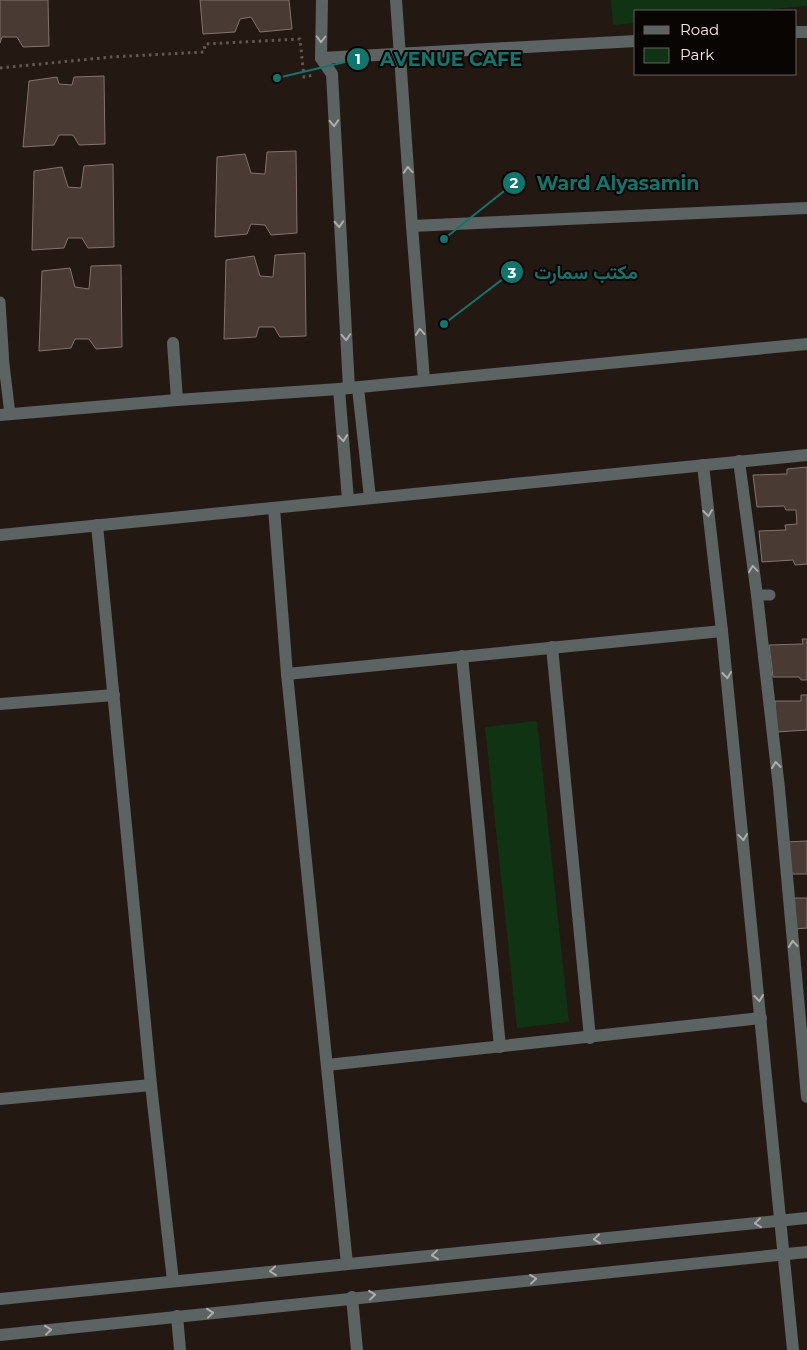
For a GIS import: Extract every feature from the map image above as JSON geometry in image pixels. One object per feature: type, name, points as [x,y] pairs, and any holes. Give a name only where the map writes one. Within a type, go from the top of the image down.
[{"type":"street","points":[[322,0],[321,58],[332,74],[349,388],[348,500]]},
{"type":"street","points":[[396,0],[424,380]]},
{"type":"street","points":[[321,58],[634,41]]},
{"type":"street","points":[[412,226],[807,208]]},
{"type":"street","points":[[173,343],[177,400]]},
{"type":"street","points":[[5,414],[349,388],[807,344]]},
{"type":"street","points":[[349,388],[370,498]]},
{"type":"street","points":[[0,535],[807,454]]},
{"type":"street","points":[[739,461],[763,595],[784,788],[802,982],[807,1097]]},
{"type":"street","points":[[703,465],[722,630],[793,1350]]},
{"type":"street","points":[[274,508],[287,674],[347,1264]]},
{"type":"street","points":[[97,525],[150,1084],[173,1281]]},
{"type":"street","points":[[287,674],[722,630]]},
{"type":"street","points":[[552,647],[590,1038]]},
{"type":"street","points":[[462,656],[500,1048]]},
{"type":"street","points":[[0,704],[114,695]]},
{"type":"street","points":[[327,1065],[500,1048],[761,1018]]},
{"type":"street","points":[[0,1099],[150,1084]]},
{"type":"street","points":[[0,1299],[807,1218]]},
{"type":"street","points":[[0,1335],[352,1297],[807,1252]]},
{"type":"street","points":[[352,1297],[358,1350]]},
{"type":"street","points":[[177,1316],[180,1350]]},
{"type":"lane","points":[[0,302],[5,414]]},
{"type":"path","points":[[0,68],[204,52],[203,42],[300,39],[304,77],[332,74]]},
{"type":"green space","points":[[611,0],[807,0],[807,6],[762,10],[634,10],[634,23],[613,25]]},
{"type":"green space","points":[[537,721],[569,1022],[517,1028],[485,727]]},
{"type":"building","points":[[0,0],[48,0],[49,46],[23,47],[17,37],[2,37],[0,43]]},
{"type":"building","points":[[200,0],[289,0],[292,29],[260,32],[251,17],[240,19],[235,32],[203,34]]},
{"type":"building","points":[[104,76],[105,144],[79,145],[73,135],[59,135],[54,145],[23,147],[29,81],[57,77],[59,84],[72,85],[74,77]]},
{"type":"building","points":[[296,151],[297,233],[271,235],[265,225],[251,224],[247,234],[215,237],[217,157],[245,154],[251,173],[265,174],[267,152]]},
{"type":"building","points":[[113,164],[114,247],[88,248],[82,238],[68,238],[64,248],[32,250],[34,171],[62,167],[68,187],[81,188],[84,166]]},
{"type":"building","points":[[305,253],[306,336],[280,337],[274,327],[259,327],[256,337],[224,339],[226,260],[254,256],[260,276],[273,277],[275,255]]},
{"type":"building","points":[[121,265],[122,347],[96,349],[89,339],[75,339],[71,348],[39,351],[42,271],[70,268],[75,287],[89,289],[91,266]]},
{"type":"building","points":[[807,467],[807,564],[795,565],[793,560],[762,562],[759,531],[786,530],[785,525],[797,524],[796,510],[786,510],[784,506],[757,507],[753,475],[787,474],[787,469]]},
{"type":"building","points":[[802,639],[807,639],[807,680],[801,680],[799,677],[773,677],[769,645],[803,644]]},
{"type":"building","points":[[801,695],[807,695],[807,730],[777,732],[775,701],[801,701]]},
{"type":"building","points":[[807,841],[807,874],[790,874],[785,842]]},
{"type":"building","points":[[791,898],[807,898],[807,928],[794,929]]},
{"type":"place","name":"AVENUE CAFE","points":[[277,78]]},
{"type":"place","name":"Ward Alyasamin","points":[[444,239]]},
{"type":"place","name":"مكتب سمارت","points":[[444,324]]}]
